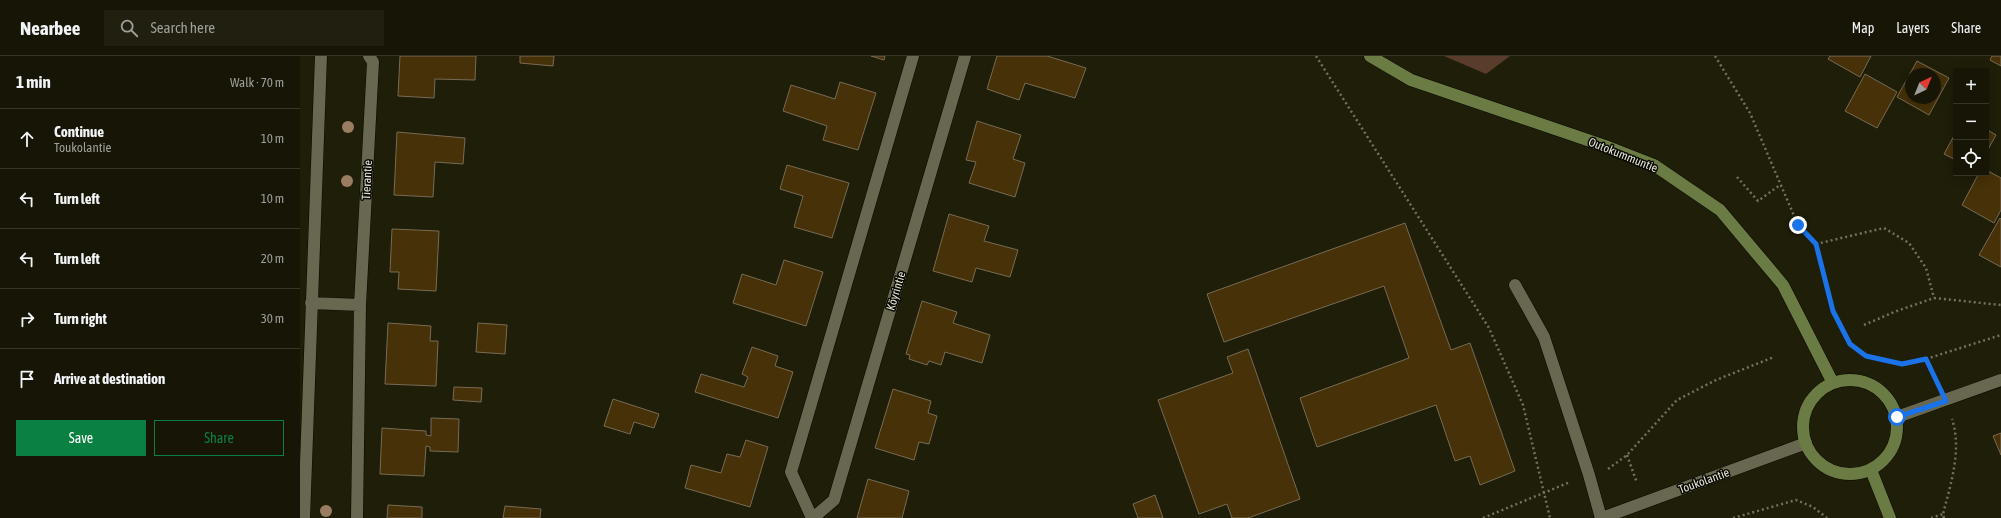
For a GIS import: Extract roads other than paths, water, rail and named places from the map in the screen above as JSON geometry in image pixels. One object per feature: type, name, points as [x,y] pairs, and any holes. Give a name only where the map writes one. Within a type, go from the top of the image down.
[{"type":"main road","name":"Outokummuntie","points":[[1370,56],[1412,80],[1608,147],[1654,165],[1720,210],[1783,285],[1833,383]]},
{"type":"main road","points":[[1849,379],[1870,384],[1880,390],[1890,402],[1897,417],[1898,433],[1893,448],[1884,461],[1871,470],[1856,474],[1840,474],[1825,468],[1813,457],[1806,443],[1803,429],[1805,414],[1810,401],[1820,390],[1833,383],[1849,379]]},
{"type":"main road","points":[[1871,470],[1890,518]]},
{"type":"street","points":[[304,518],[321,56]]},
{"type":"street","name":"Tierantie","points":[[356,518],[360,305],[373,62],[369,56]]},
{"type":"street","name":"Köyrintie","points":[[913,56],[791,472],[813,518],[834,500],[965,56]]},
{"type":"street","points":[[1515,285],[1544,337],[1589,475],[1601,518]]},
{"type":"street","points":[[311,303],[360,305]]},
{"type":"street","points":[[1897,417],[1946,401],[2001,380]]},
{"type":"street","name":"Toukolantie","points":[[1601,518],[1806,443]]}]
